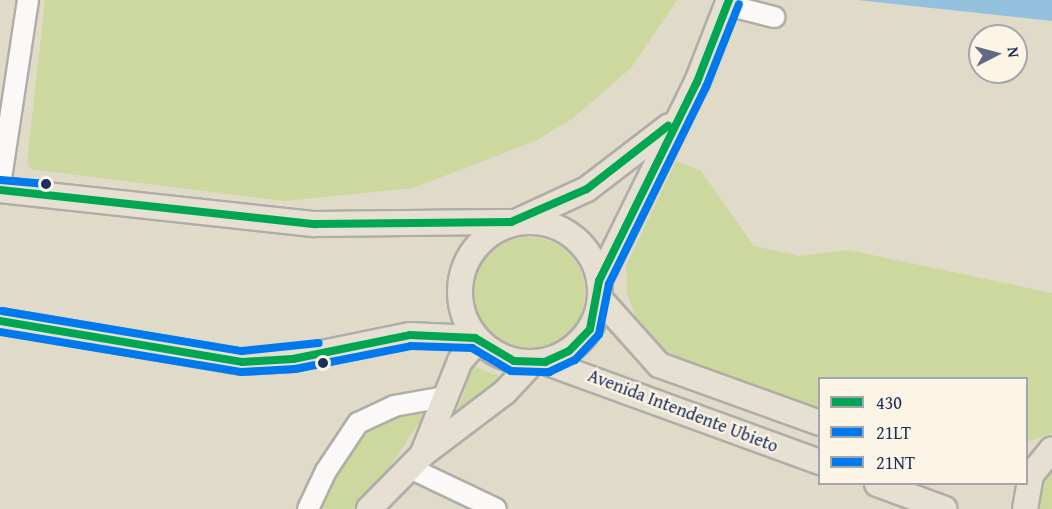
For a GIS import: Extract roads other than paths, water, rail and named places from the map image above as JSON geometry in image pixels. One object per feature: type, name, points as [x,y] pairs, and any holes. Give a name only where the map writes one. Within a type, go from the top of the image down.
[{"type":"main road","points":[[369,509],[416,461],[505,392],[539,362],[581,341],[600,290],[681,113],[728,3]]},
{"type":"main road","points":[[539,362],[497,355],[477,340],[461,303],[463,271],[480,243],[516,221],[623,166],[681,113]]},
{"type":"main road","points":[[0,190],[315,224],[541,222],[573,237],[586,249],[600,290]]},
{"type":"main road","name":"Avenida Intendente Ubieto","points":[[600,290],[659,365],[818,423]]},
{"type":"main road","points":[[0,321],[242,362],[293,359],[410,335],[477,340]]},
{"type":"main road","points":[[416,461],[460,361],[477,340]]},
{"type":"main road","name":"Avenida Intendente Ubieto","points":[[539,362],[818,462]]},
{"type":"main road","points":[[1028,454],[1052,448]]},
{"type":"main road","points":[[1025,509],[1031,475],[1052,448]]},
{"type":"main road","points":[[882,485],[945,509]]},
{"type":"street","points":[[0,185],[28,0]]},
{"type":"street","points":[[728,3],[774,17]]},
{"type":"street","points":[[312,507],[358,423],[394,406],[444,397]]},
{"type":"street","points":[[416,461],[496,509]]},
{"type":"water","points":[[857,0],[1052,0],[1052,21]]}]
